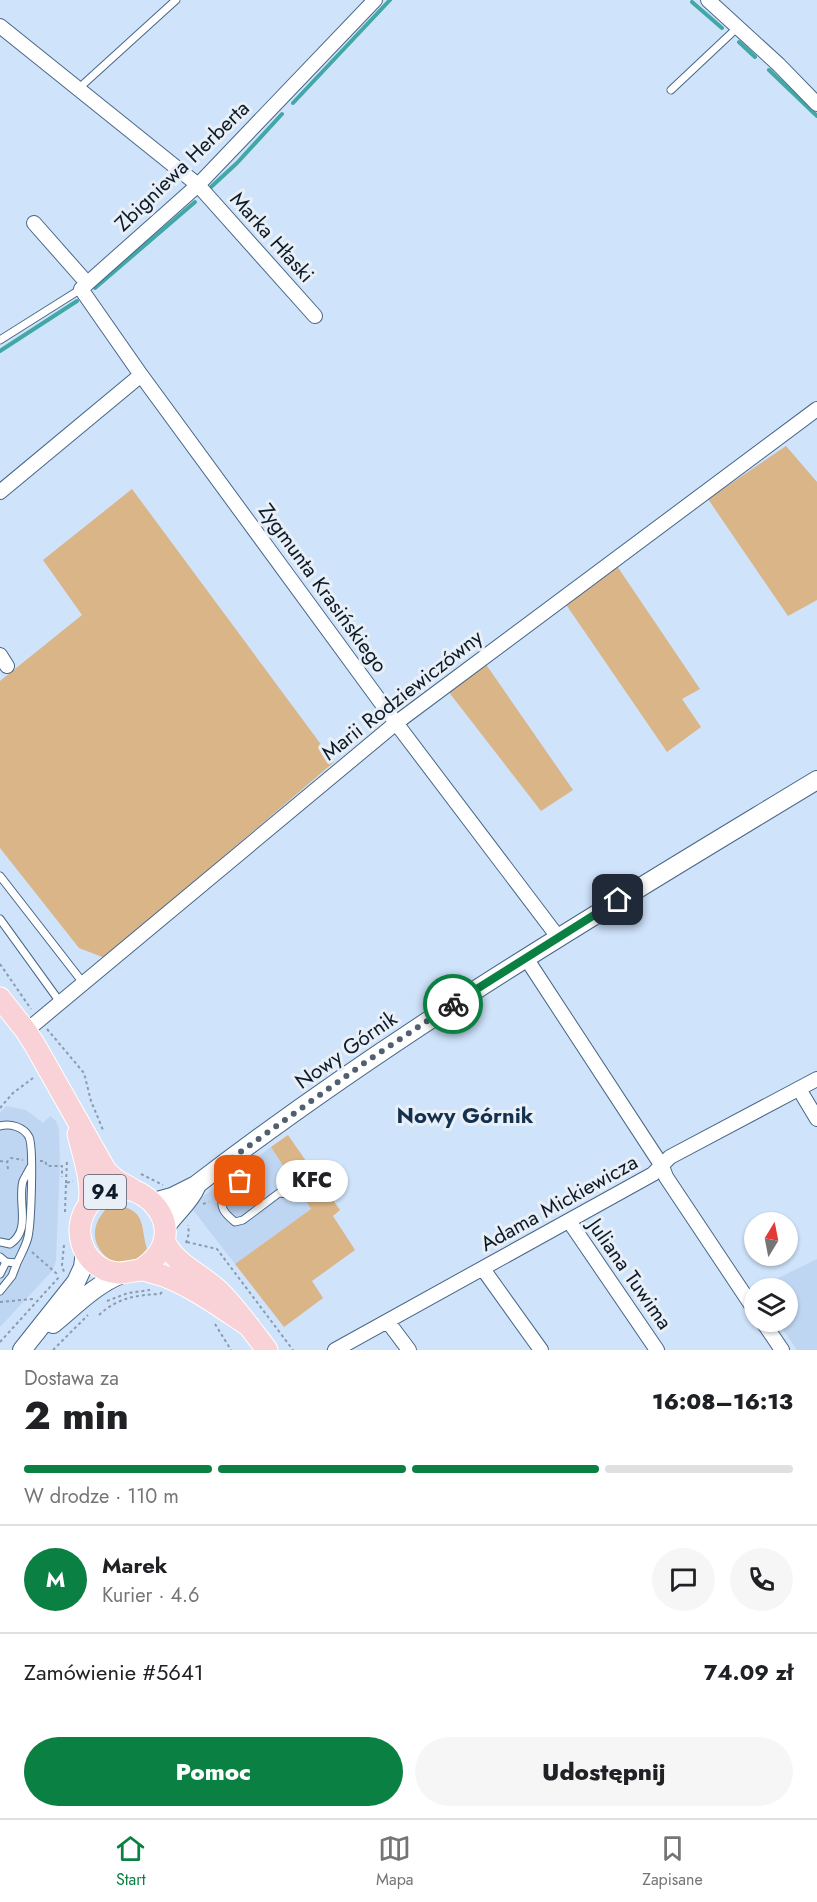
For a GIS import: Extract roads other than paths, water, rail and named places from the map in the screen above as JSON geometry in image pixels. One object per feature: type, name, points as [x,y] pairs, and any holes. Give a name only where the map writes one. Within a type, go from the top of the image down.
[{"type":"main road","name":"94","points":[[0,998],[33,1026],[48,1067],[106,1171],[116,1180],[144,1194],[154,1202],[162,1214],[168,1249],[217,1290],[267,1350]]},
{"type":"main road","name":"94","points":[[74,1113],[87,1171],[89,1204]]},
{"type":"main road","name":"94","points":[[132,1189],[108,1190],[89,1204],[80,1227],[85,1251],[97,1265],[105,1270],[163,1275],[194,1290],[249,1326]]},
{"type":"main road","points":[[131,1272],[156,1257],[165,1234]]},
{"type":"street","name":"Zbigniewa Herberta","points":[[84,286],[198,185],[375,0]]},
{"type":"street","points":[[708,0],[779,65],[817,104]]},
{"type":"street","name":"Marka Hłaski","points":[[0,26],[198,185],[315,316]]},
{"type":"street","name":"Zygmunta Krasińskiego","points":[[34,223],[84,286],[141,375],[396,723],[558,937]]},
{"type":"street","points":[[0,492],[141,375]]},
{"type":"street","name":"Marii Rodziewiczówny","points":[[33,1026],[396,723],[817,409]]},
{"type":"street","name":"Nowy Górnik","points":[[154,1202],[172,1197],[196,1185],[370,1059],[558,937],[817,780]]},
{"type":"street","points":[[526,958],[744,1294]]},
{"type":"street","name":"Adama Mickiewicza","points":[[335,1350],[657,1173],[670,1157],[817,1079]]},
{"type":"street","points":[[799,1089],[817,1119]]},
{"type":"street","name":"Nowy Górnik","points":[[165,1234],[178,1210],[193,1194],[196,1185]]},
{"type":"street","name":"Juliana Tuwima","points":[[569,1221],[657,1350]]},
{"type":"street","points":[[25,1347],[76,1282],[83,1267],[85,1251]]},
{"type":"street","points":[[483,1269],[541,1350]]},
{"type":"street","points":[[25,1347],[94,1289],[112,1277],[131,1272]]},
{"type":"street","points":[[388,1322],[409,1350]]},
{"type":"street","points":[[770,1332],[782,1350]]},
{"type":"lane","points":[[78,89],[176,0]]},
{"type":"lane","points":[[671,90],[738,27]]},
{"type":"lane","name":"Zbigniewa Herberta","points":[[0,340],[84,286]]},
{"type":"lane","points":[[0,876],[84,984]]},
{"type":"lane","points":[[0,919],[61,1003]]},
{"type":"lane","points":[[0,1126],[5,1124],[14,1126],[29,1137],[31,1166],[29,1234],[26,1247],[12,1276],[0,1291]]},
{"type":"lane","points":[[225,1163],[240,1181]]},
{"type":"lane","points":[[0,1242],[10,1244],[21,1232],[23,1182],[31,1166]]},
{"type":"lane","points":[[223,1192],[221,1207],[225,1214],[235,1222],[243,1220],[279,1193],[288,1194]]},
{"type":"lane","points":[[0,1274],[3,1260],[17,1263]]},
{"type":"waterway","points":[[293,103],[390,0]]},
{"type":"waterway","points":[[692,2],[722,28]]},
{"type":"waterway","points":[[739,42],[755,57]]},
{"type":"waterway","points":[[769,70],[817,116]]},
{"type":"waterway","points":[[211,187],[237,163],[282,114]]},
{"type":"waterway","points":[[95,288],[195,202]]},
{"type":"waterway","points":[[0,351],[77,301]]},
{"type":"place","name":"KFC","points":[[240,1181]]},
{"type":"district","name":"Nowy Górnik","points":[[465,1115]]}]
